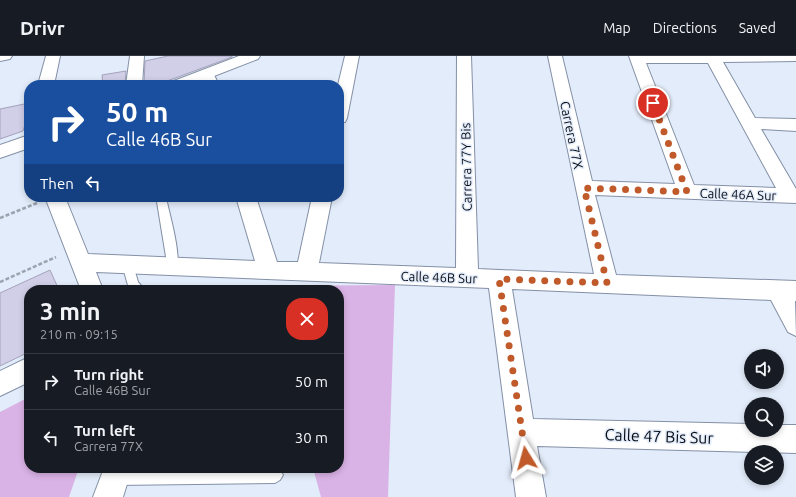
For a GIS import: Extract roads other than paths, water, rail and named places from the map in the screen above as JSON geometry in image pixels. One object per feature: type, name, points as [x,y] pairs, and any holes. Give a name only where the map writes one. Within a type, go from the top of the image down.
[{"type":"street","points":[[0,57],[5,56]]},
{"type":"street","points":[[47,80],[53,56]]},
{"type":"street","points":[[135,80],[137,56]]},
{"type":"street","points":[[209,79],[236,59],[253,56]]},
{"type":"street","points":[[344,94],[352,56]]},
{"type":"street","name":"Carrera 77Y Bis","points":[[464,56],[467,278]]},
{"type":"street","name":"Carrera 77X","points":[[555,56],[584,188],[607,283]]},
{"type":"street","points":[[687,192],[637,58],[796,58]]},
{"type":"street","points":[[713,58],[749,124],[793,196]]},
{"type":"street","points":[[749,124],[796,125]]},
{"type":"street","points":[[0,152],[24,143]]},
{"type":"street","name":"Calle 46A Sur","points":[[584,188],[793,196]]},
{"type":"street","points":[[51,202],[78,255],[90,285]]},
{"type":"street","points":[[248,202],[269,270]]},
{"type":"street","points":[[307,271],[321,202]]},
{"type":"street","name":"Calle 46B Sur","points":[[78,255],[128,264],[787,290]]},
{"type":"street","points":[[499,279],[531,497]]},
{"type":"street","points":[[787,290],[796,325]]},
{"type":"street","points":[[0,384],[24,372]]},
{"type":"street","name":"Calle 47 Bis Sur","points":[[522,432],[796,439]]},
{"type":"lane","points":[[162,202],[171,249],[172,266]]},
{"type":"lane","points":[[128,264],[133,285]]},
{"type":"lane","points":[[114,481],[276,475]]}]
